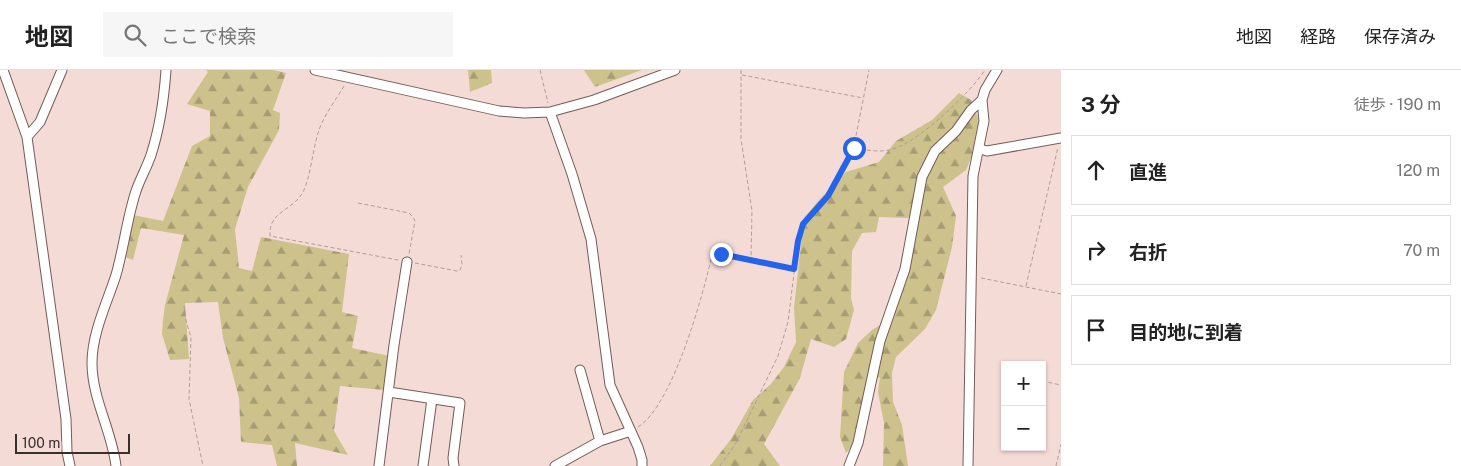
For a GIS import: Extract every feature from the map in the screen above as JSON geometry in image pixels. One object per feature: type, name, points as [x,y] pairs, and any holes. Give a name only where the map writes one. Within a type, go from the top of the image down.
[{"type":"street","points":[[3,70],[28,137],[66,419],[67,452],[70,466]]},
{"type":"street","points":[[28,137],[40,122],[62,70]]},
{"type":"street","points":[[116,466],[109,433],[101,412],[93,373],[93,355],[116,274],[136,190],[150,158],[157,135],[164,98],[166,70]]},
{"type":"street","points":[[315,70],[350,74],[499,111],[524,113],[550,112],[594,100],[675,70]]},
{"type":"street","points":[[968,466],[973,176],[980,149],[984,121],[982,100],[985,90],[997,70]]},
{"type":"street","points":[[849,466],[858,443],[880,341],[905,269],[922,177],[935,151],[956,131],[971,110],[982,100]]},
{"type":"street","points":[[550,112],[572,174],[591,239],[610,385],[638,447],[642,466]]},
{"type":"street","points":[[980,149],[987,151],[1060,138]]},
{"type":"street","points":[[379,466],[407,262]]},
{"type":"street","points":[[580,370],[600,441]]},
{"type":"street","points":[[389,392],[460,403],[453,458],[454,466]]},
{"type":"street","points":[[424,466],[432,399]]},
{"type":"street","points":[[556,466],[600,441],[631,431]]},
{"type":"path","points":[[540,70],[550,112]]},
{"type":"path","points":[[742,70],[740,139],[752,211],[751,259]]},
{"type":"path","points":[[720,466],[736,443],[778,356],[788,322],[798,241],[803,224],[828,196],[854,148],[869,70]]},
{"type":"path","points":[[854,148],[886,150],[893,149],[910,140],[939,119],[975,85],[985,70]]},
{"type":"path","points":[[350,74],[318,131],[303,192],[289,207],[272,220],[270,236],[457,271],[460,270],[462,265],[461,255]]},
{"type":"path","points":[[742,75],[864,98]]},
{"type":"path","points":[[1026,286],[1060,138]]},
{"type":"path","points":[[358,204],[409,213],[413,216],[415,221],[407,262]]},
{"type":"path","points":[[631,431],[648,418],[670,380],[692,331],[712,255],[721,254],[751,259],[794,269]]},
{"type":"path","points":[[971,277],[1061,294]]},
{"type":"path","points":[[184,306],[191,337],[189,399],[203,466]]},
{"type":"path","points":[[1046,382],[1061,385]]},
{"type":"path","points":[[1056,466],[1061,444]]},
{"type":"green space","points":[[206,70],[273,70],[286,73],[273,110],[280,113],[279,130],[248,187],[235,229],[239,268],[252,271],[261,237],[349,254],[342,312],[358,316],[352,348],[390,356],[385,390],[340,386],[334,431],[348,455],[295,443],[297,466],[277,466],[272,445],[241,442],[239,398],[223,338],[218,302],[185,303],[189,359],[170,360],[162,334],[165,305],[184,235],[141,228],[133,260],[123,256],[133,215],[163,221],[192,146],[210,136],[210,111],[187,104],[208,72]]},
{"type":"green space","points":[[468,70],[491,70],[492,83],[470,92]]},
{"type":"green space","points":[[584,70],[642,70],[595,87]]},
{"type":"green space","points":[[959,93],[971,100],[978,118],[979,138],[966,170],[943,187],[956,216],[952,247],[936,310],[925,329],[896,357],[892,373],[893,402],[902,425],[908,466],[883,466],[884,423],[878,392],[880,377],[868,383],[852,446],[846,453],[840,437],[844,372],[858,343],[872,330],[891,318],[910,262],[909,218],[879,217],[876,232],[862,233],[852,251],[851,298],[854,310],[846,339],[834,347],[811,339],[800,378],[764,444],[780,466],[710,466],[731,439],[753,400],[771,384],[784,367],[796,342],[794,307],[804,218],[846,172],[879,162],[896,141],[932,120]]},
{"type":"route","points":[[721,254],[794,269],[798,241],[803,224],[828,196],[854,148]]}]
